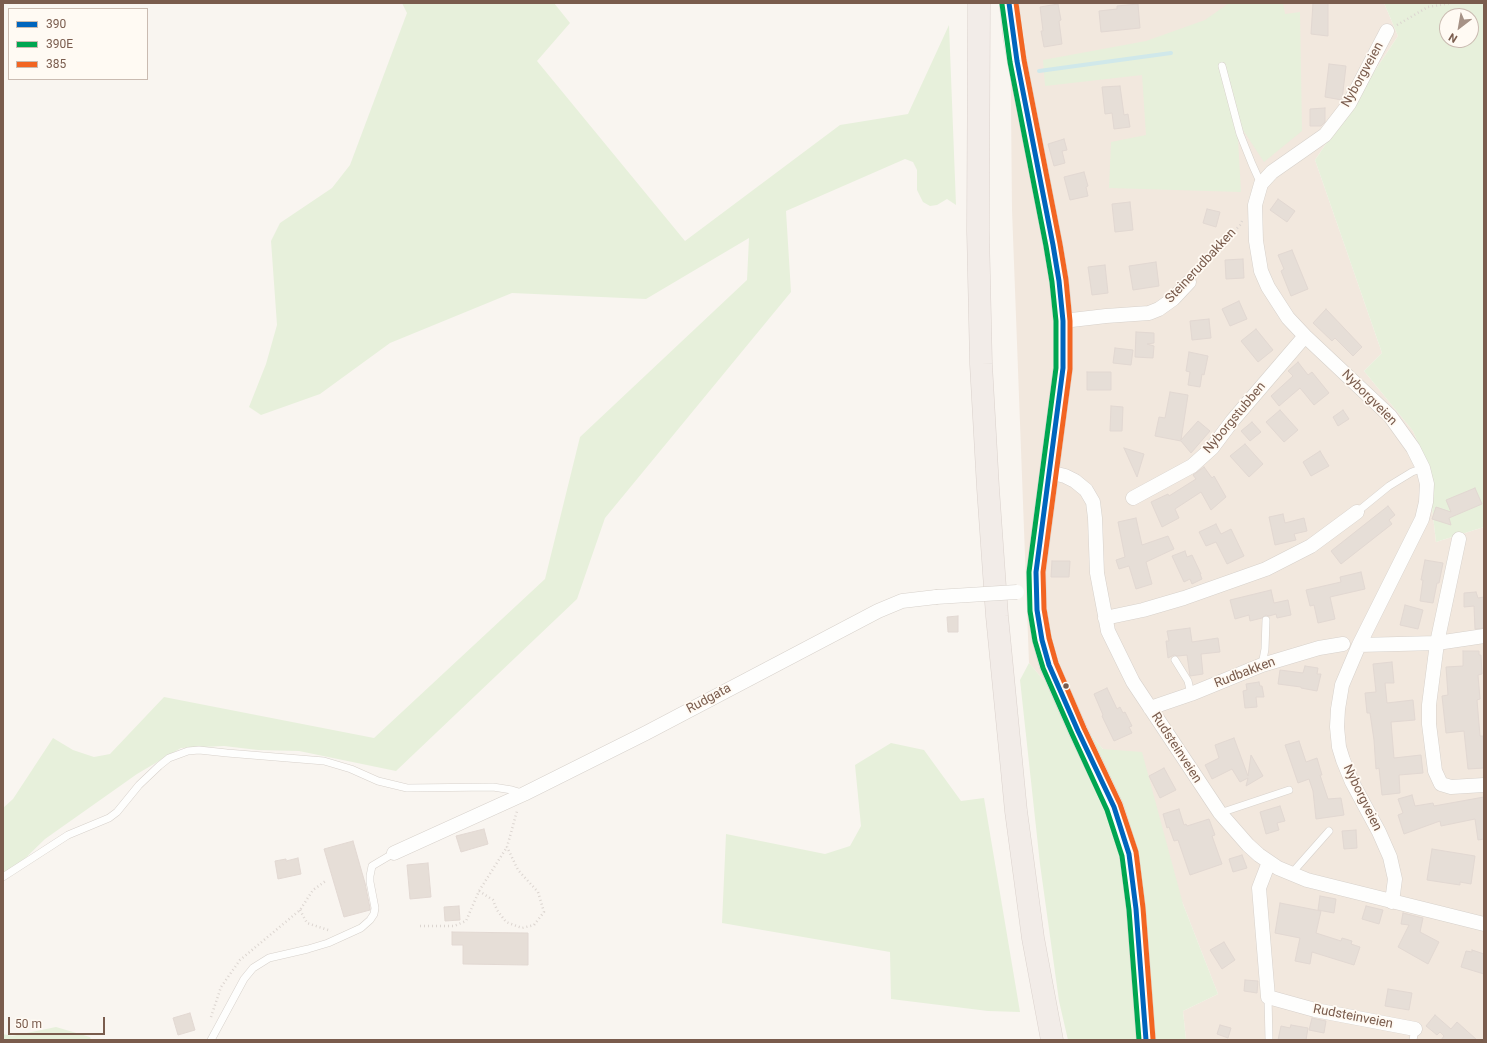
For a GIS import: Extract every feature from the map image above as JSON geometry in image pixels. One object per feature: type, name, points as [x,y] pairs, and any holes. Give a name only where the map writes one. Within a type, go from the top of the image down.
[{"type":"highway","points":[[967,3],[966,167],[968,288],[971,386],[981,556],[997,744],[1022,940],[1040,1040]]},
{"type":"highway","points":[[979,3],[977,115],[978,230],[981,364],[988,496],[997,616],[1016,811],[1032,931],[1052,1040]]},
{"type":"main road","points":[[1010,3],[1017,61],[1054,244],[1063,321],[1063,368],[1038,551],[1036,591],[1039,625],[1049,665],[1114,807],[1129,854],[1136,909],[1146,1040]]},
{"type":"street","name":"Nyborgveien","points":[[1387,31],[1349,104],[1325,135],[1272,172],[1261,184],[1255,205],[1256,241],[1261,271],[1275,299],[1288,318],[1305,336],[1390,416],[1413,448],[1423,468],[1427,484],[1426,502],[1422,519],[1359,645],[1342,685],[1338,709],[1337,727],[1339,747],[1352,782],[1379,832],[1390,857],[1394,878],[1392,902]]},
{"type":"street","name":"Steinerudbakken","points":[[1063,321],[1149,313],[1159,309],[1173,299],[1189,282]]},
{"type":"street","name":"Nyborgstubben","points":[[1133,498],[1192,466],[1212,448],[1232,420],[1305,336]]},
{"type":"street","name":"Rudsteinveien","points":[[1049,472],[1065,476],[1075,481],[1086,490],[1093,502],[1097,566],[1105,618],[1108,631],[1127,672],[1220,813],[1248,845],[1269,862],[1291,874],[1328,886],[1484,924]]},
{"type":"street","points":[[1105,618],[1143,610],[1184,598],[1266,569],[1311,546],[1357,512]]},
{"type":"street","points":[[1460,539],[1437,643],[1429,705],[1429,724],[1435,771],[1441,784],[1451,787],[1484,785]]},
{"type":"street","name":"Rudgata","points":[[394,853],[524,794],[646,733],[878,611],[902,601],[936,597],[1036,591]]},
{"type":"street","points":[[1359,645],[1437,643],[1484,636]]},
{"type":"street","name":"Rudbakken","points":[[1150,708],[1191,694],[1262,665],[1319,648],[1343,644]]},
{"type":"street","points":[[1268,997],[1259,888],[1269,862]]},
{"type":"street","name":"Rudsteinveien","points":[[1268,997],[1414,1034]]},
{"type":"lane","points":[[1222,66],[1240,134],[1261,184]]},
{"type":"lane","points":[[1357,512],[1390,486],[1412,472],[1423,468]]},
{"type":"lane","points":[[1262,665],[1265,649],[1266,620]]},
{"type":"lane","points":[[1175,660],[1188,681],[1191,694]]},
{"type":"lane","points":[[3,877],[68,835],[109,818],[117,812],[139,786],[159,766],[169,758],[188,751],[199,750],[324,761],[351,769],[378,781],[407,788],[493,787],[512,790],[524,794]]},
{"type":"lane","points":[[1220,813],[1289,790]]},
{"type":"lane","points":[[1291,874],[1329,831]]},
{"type":"lane","points":[[211,1040],[244,978],[253,968],[269,958],[308,949],[345,936],[360,928],[374,914],[375,908],[370,882],[370,871],[372,866],[394,853]]},
{"type":"lane","points":[[1268,997],[1268,1040]]},
{"type":"path","points":[[1387,31],[1428,7],[1451,3]]},
{"type":"path","name":"Steinerudbakken","points":[[1189,282],[1240,225],[1242,220]]},
{"type":"path","points":[[420,926],[454,926],[466,921],[479,891],[507,847],[524,794]]},
{"type":"path","points":[[479,891],[493,900],[497,910],[506,922],[522,928],[534,925],[544,912],[538,892],[518,870],[507,847]]},
{"type":"path","points":[[300,910],[307,923],[345,936]]},
{"type":"shaded area","points":[[1010,3],[1384,3],[1398,36],[1315,160],[1382,353],[1364,371],[1413,431],[1427,464],[1436,542],[1484,527],[1484,1040],[1186,1040],[1183,1011],[1218,994],[1183,904],[1103,749],[1029,663],[1012,210]]},
{"type":"green space","points":[[402,3],[554,3],[570,23],[537,61],[685,241],[840,125],[908,114],[949,25],[956,205],[947,199],[937,205],[930,206],[923,202],[917,190],[917,170],[913,162],[905,159],[786,211],[791,292],[605,518],[577,599],[396,771],[299,751],[258,750],[224,746],[181,748],[137,774],[45,839],[3,880],[3,808],[13,799],[53,738],[73,750],[94,757],[110,754],[164,697],[374,738],[545,579],[580,437],[747,280],[749,238],[646,299],[512,293],[390,343],[320,394],[261,415],[249,407],[266,364],[277,325],[271,241],[280,223],[332,188],[350,165],[407,13]]},
{"type":"green space","points":[[1229,3],[1283,3],[1285,14],[1300,12],[1302,131],[1264,162],[1237,121],[1241,192],[1109,188],[1111,142],[1146,135],[1142,75],[1045,86],[1043,60],[1146,41],[1205,20]]},
{"type":"green space","points":[[1384,3],[1484,3],[1484,527],[1436,542],[1427,464],[1413,431],[1364,371],[1382,353],[1315,160],[1398,36]]},
{"type":"green space","points":[[1029,663],[1103,749],[1142,752],[1183,904],[1218,994],[1183,1011],[1186,1040],[1068,1040],[1059,1001],[1040,864],[1020,680]]},
{"type":"green space","points":[[891,743],[924,750],[961,801],[984,798],[1020,1012],[988,1011],[891,999],[890,952],[722,923],[726,834],[825,854],[850,846],[861,826],[855,765]]},
{"type":"green space","points":[[56,1027],[90,1037],[91,1040],[3,1040],[3,1034],[12,1036]]},
{"type":"building","points":[[1313,3],[1328,3],[1328,36],[1311,34]]},
{"type":"building","points":[[1058,4],[1061,20],[1059,21],[1062,44],[1044,47],[1041,31],[1043,31],[1040,7]]},
{"type":"building","points":[[1138,4],[1140,28],[1101,32],[1099,11],[1117,9],[1117,6]]},
{"type":"building","points":[[1329,64],[1346,66],[1342,100],[1325,97]]},
{"type":"building","points":[[1120,86],[1124,115],[1128,114],[1130,127],[1114,129],[1112,113],[1105,114],[1102,87]]},
{"type":"building","points":[[1325,108],[1325,122],[1321,126],[1310,126],[1310,109]]},
{"type":"building","points":[[1064,139],[1067,150],[1062,151],[1065,163],[1054,166],[1048,144]]},
{"type":"building","points":[[1084,172],[1088,186],[1086,187],[1088,196],[1070,200],[1064,177]]},
{"type":"building","points":[[1278,199],[1295,211],[1287,222],[1270,210]]},
{"type":"building","points":[[1130,202],[1133,230],[1115,232],[1112,204]]},
{"type":"building","points":[[1207,209],[1220,212],[1216,227],[1203,223]]},
{"type":"building","points":[[1292,250],[1308,289],[1291,296],[1281,271],[1284,269],[1278,255]]},
{"type":"building","points":[[1243,259],[1244,278],[1226,279],[1225,260]]},
{"type":"building","points":[[1156,262],[1159,286],[1133,290],[1129,266]]},
{"type":"building","points":[[1105,265],[1108,293],[1092,295],[1088,267]]},
{"type":"building","points":[[1239,301],[1247,319],[1230,326],[1222,309]]},
{"type":"building","points":[[1326,309],[1362,347],[1353,356],[1335,338],[1332,341],[1313,323]]},
{"type":"building","points":[[1209,319],[1211,338],[1192,340],[1190,321]]},
{"type":"building","points":[[1256,329],[1273,350],[1258,362],[1241,341]]},
{"type":"building","points":[[1136,332],[1154,333],[1154,343],[1147,344],[1154,346],[1153,358],[1135,357]]},
{"type":"building","points":[[1115,348],[1133,350],[1131,365],[1113,363]]},
{"type":"building","points":[[1189,352],[1208,356],[1204,375],[1202,374],[1200,387],[1188,385],[1190,372],[1186,371]]},
{"type":"building","points":[[1298,362],[1308,375],[1312,372],[1329,393],[1314,405],[1300,388],[1279,406],[1271,396],[1293,376],[1288,371]]},
{"type":"building","points":[[1087,372],[1111,372],[1111,390],[1087,390]]},
{"type":"building","points":[[1170,392],[1188,395],[1181,440],[1198,421],[1210,431],[1191,453],[1181,441],[1155,436],[1159,417],[1165,418]]},
{"type":"building","points":[[1111,406],[1123,407],[1122,431],[1110,431]]},
{"type":"building","points":[[1280,410],[1298,430],[1284,442],[1266,422]]},
{"type":"building","points":[[1343,410],[1349,419],[1338,426],[1333,417]]},
{"type":"building","points":[[1252,422],[1261,432],[1250,441],[1241,431]]},
{"type":"building","points":[[1245,444],[1263,464],[1249,477],[1230,456]]},
{"type":"building","points":[[1124,448],[1144,454],[1137,477]]},
{"type":"building","points":[[1320,451],[1329,466],[1311,476],[1303,462]]},
{"type":"building","points":[[1204,467],[1212,478],[1214,476],[1226,497],[1211,510],[1201,492],[1175,509],[1179,518],[1162,527],[1151,502],[1168,494],[1169,496],[1196,479],[1193,475]]},
{"type":"building","points":[[1475,488],[1482,504],[1449,518],[1451,525],[1432,519],[1436,507],[1451,512],[1446,500]]},
{"type":"building","points":[[1388,506],[1395,515],[1389,520],[1392,524],[1341,564],[1331,551]]},
{"type":"building","points":[[1283,514],[1285,523],[1304,518],[1307,531],[1294,534],[1296,540],[1275,545],[1269,517]]},
{"type":"building","points":[[1136,518],[1142,545],[1168,536],[1174,549],[1146,562],[1152,584],[1136,589],[1129,566],[1119,569],[1116,560],[1125,557],[1118,522]]},
{"type":"building","points":[[1216,524],[1221,534],[1231,529],[1244,556],[1227,564],[1216,542],[1206,546],[1199,532]]},
{"type":"building","points":[[1185,551],[1187,557],[1192,555],[1201,574],[1202,579],[1192,584],[1190,579],[1184,582],[1172,556]]},
{"type":"building","points":[[1425,560],[1443,563],[1433,603],[1420,601],[1423,580],[1421,580]]},
{"type":"building","points":[[1052,561],[1070,561],[1069,577],[1051,577]]},
{"type":"building","points":[[1361,572],[1365,589],[1330,597],[1335,619],[1318,623],[1314,605],[1310,606],[1306,590],[1341,582],[1340,577]]},
{"type":"building","points":[[1271,590],[1274,603],[1288,600],[1291,615],[1277,618],[1276,614],[1269,616],[1266,615],[1262,618],[1250,621],[1249,615],[1235,619],[1230,600]]},
{"type":"building","points":[[1476,592],[1478,598],[1484,597],[1484,628],[1475,629],[1474,606],[1464,607],[1464,593]]},
{"type":"building","points":[[1405,605],[1423,610],[1418,629],[1400,625]]},
{"type":"building","points":[[958,616],[958,632],[948,632],[947,617]]},
{"type":"building","points":[[1190,628],[1192,642],[1218,638],[1220,652],[1201,654],[1203,674],[1190,676],[1187,655],[1174,655],[1168,658],[1166,641],[1169,641],[1167,631]]},
{"type":"building","points":[[1463,651],[1479,651],[1479,655],[1481,655],[1482,674],[1478,675],[1480,699],[1477,700],[1480,736],[1483,736],[1484,744],[1484,768],[1468,769],[1464,731],[1446,733],[1442,696],[1448,695],[1446,667],[1463,666]]},
{"type":"building","points":[[1392,662],[1394,683],[1385,683],[1387,703],[1413,700],[1415,720],[1391,722],[1394,758],[1421,755],[1423,773],[1399,775],[1400,793],[1382,795],[1379,768],[1376,769],[1370,713],[1367,713],[1365,693],[1376,692],[1373,664]]},
{"type":"building","points":[[1305,666],[1318,668],[1317,674],[1321,674],[1317,691],[1278,684],[1280,670],[1303,673]]},
{"type":"building","points":[[1259,682],[1260,686],[1262,686],[1264,697],[1256,697],[1257,707],[1245,708],[1243,691],[1247,690],[1246,684]]},
{"type":"building","points":[[1107,688],[1117,709],[1120,707],[1123,713],[1125,712],[1132,726],[1129,727],[1132,733],[1114,741],[1102,716],[1103,715],[1094,694]]},
{"type":"building","points":[[1234,738],[1248,776],[1251,755],[1263,776],[1246,786],[1248,778],[1240,782],[1232,769],[1212,779],[1205,765],[1219,758],[1215,745]]},
{"type":"building","points":[[1299,741],[1306,762],[1317,758],[1322,775],[1320,775],[1328,799],[1341,798],[1344,815],[1316,819],[1313,791],[1309,779],[1298,783],[1285,745]]},
{"type":"building","points":[[1164,768],[1176,790],[1160,798],[1149,776]]},
{"type":"building","points":[[1412,795],[1415,806],[1433,803],[1434,806],[1484,797],[1484,839],[1478,840],[1475,819],[1441,826],[1440,821],[1404,834],[1398,815],[1403,813],[1398,799]]},
{"type":"building","points":[[1280,806],[1285,821],[1277,823],[1279,830],[1266,834],[1260,812]]},
{"type":"building","points":[[1179,809],[1184,825],[1186,824],[1187,826],[1209,819],[1215,835],[1212,836],[1222,864],[1190,875],[1178,840],[1174,841],[1169,827],[1167,828],[1163,814]]},
{"type":"building","points":[[484,829],[488,844],[461,852],[456,836]]},
{"type":"building","points":[[1356,830],[1357,848],[1344,849],[1342,831]]},
{"type":"building","points":[[353,841],[365,883],[370,910],[344,917],[324,849]]},
{"type":"building","points":[[1432,849],[1475,856],[1471,884],[1460,882],[1460,885],[1427,880]]},
{"type":"building","points":[[1242,855],[1247,868],[1233,872],[1229,859]]},
{"type":"building","points":[[298,858],[301,874],[278,879],[275,861],[286,859],[286,861]]},
{"type":"building","points":[[428,863],[431,897],[410,899],[407,865]]},
{"type":"building","points":[[1320,896],[1336,899],[1334,913],[1318,910]]},
{"type":"building","points":[[1280,903],[1321,911],[1316,933],[1341,941],[1342,938],[1352,941],[1351,944],[1360,947],[1354,965],[1312,952],[1310,964],[1295,961],[1300,938],[1275,933]]},
{"type":"building","points":[[459,906],[460,920],[445,921],[444,907]]},
{"type":"building","points":[[1366,906],[1383,910],[1379,924],[1362,919]]},
{"type":"building","points":[[1403,913],[1423,918],[1420,932],[1439,942],[1428,964],[1398,947],[1409,925],[1401,924]]},
{"type":"building","points":[[452,932],[528,933],[528,965],[463,964],[463,945],[452,945]]},
{"type":"building","points":[[1224,942],[1235,960],[1222,969],[1210,950]]},
{"type":"building","points":[[1472,950],[1484,954],[1484,974],[1461,967],[1466,951],[1472,952]]},
{"type":"building","points":[[1245,980],[1258,981],[1257,993],[1244,991]]},
{"type":"building","points":[[1388,989],[1412,993],[1409,1010],[1385,1006]]},
{"type":"building","points":[[190,1013],[195,1030],[178,1035],[173,1018]]},
{"type":"building","points":[[1435,1015],[1451,1029],[1457,1022],[1477,1040],[1441,1040],[1444,1036],[1440,1032],[1437,1035],[1426,1026]]},
{"type":"building","points":[[1312,1018],[1326,1021],[1324,1033],[1309,1030]]},
{"type":"building","points":[[1220,1025],[1231,1028],[1228,1038],[1217,1034]]},
{"type":"building","points":[[1291,1025],[1308,1028],[1306,1040],[1278,1040],[1281,1026],[1290,1028]]},
{"type":"waterway","points":[[1039,71],[1171,53]]},
{"type":"transit line","name":"390","points":[[1009,3],[1017,61],[1053,245],[1059,281],[1063,321],[1063,368],[1036,572],[1037,610],[1042,640],[1049,665],[1114,807],[1129,854],[1136,909],[1146,1040]]},
{"type":"transit line","name":"385","points":[[1016,3],[1024,60],[1060,244],[1066,280],[1070,321],[1070,369],[1043,572],[1044,609],[1049,638],[1056,663],[1084,728],[1120,804],[1136,852],[1143,908],[1153,1039]]},
{"type":"transit line","name":"390E","points":[[1002,4],[1010,62],[1046,246],[1056,321],[1056,368],[1029,572],[1030,611],[1035,641],[1043,668],[1107,810],[1122,856],[1129,910],[1139,1040]]}]
